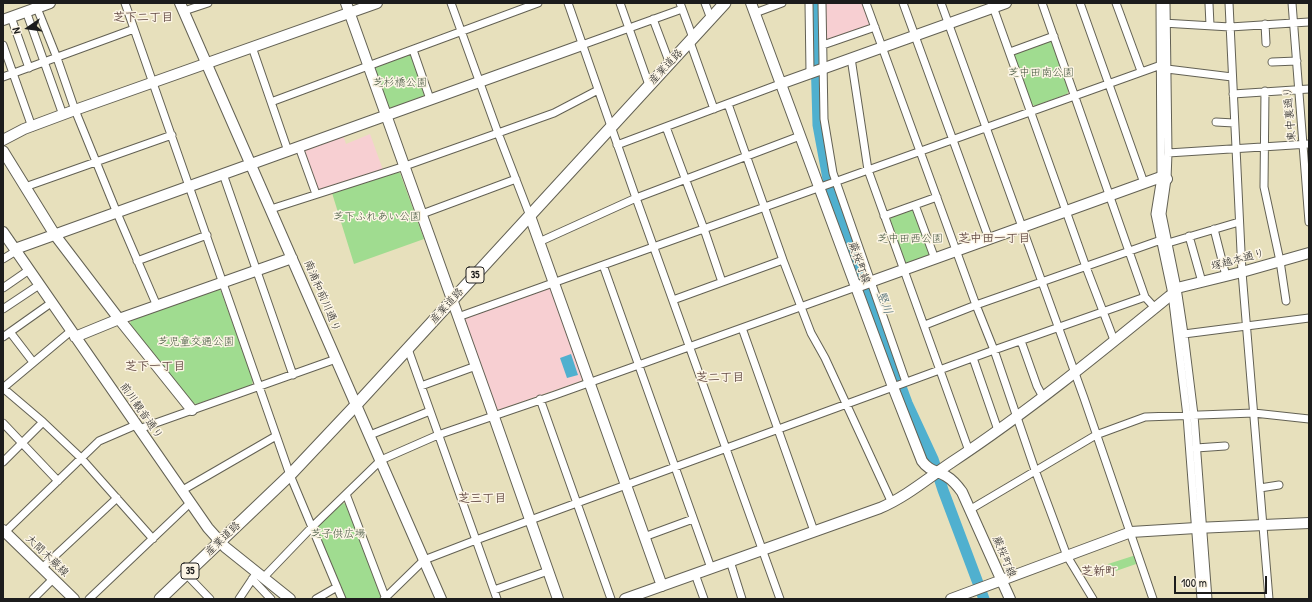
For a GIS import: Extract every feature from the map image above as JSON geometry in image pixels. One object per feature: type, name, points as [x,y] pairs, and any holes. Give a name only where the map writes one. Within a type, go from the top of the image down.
[{"type":"main road","name":"産業道路","points":[[160,599],[290,475],[408,349],[725,3]]},
{"type":"street","points":[[29,68],[7,18],[26,11],[36,5],[50,3]]},
{"type":"street","points":[[125,3],[154,82],[290,475],[342,599]]},
{"type":"street","points":[[182,7],[208,3]]},
{"type":"street","points":[[3,140],[32,126],[252,47],[348,8],[377,3]]},
{"type":"street","points":[[451,3],[554,282],[662,586]]},
{"type":"street","points":[[271,102],[538,3]]},
{"type":"street","points":[[568,3],[617,145],[780,599]]},
{"type":"street","points":[[620,3],[649,86]]},
{"type":"street","points":[[705,3],[711,19]]},
{"type":"street","points":[[753,8],[782,3]]},
{"type":"street","points":[[810,3],[817,70],[834,182],[863,284],[905,383]]},
{"type":"street","points":[[817,70],[823,45],[822,3]]},
{"type":"street","points":[[866,3],[956,251],[994,350],[1035,470],[1067,556],[1093,599]]},
{"type":"street","points":[[903,3],[989,239]]},
{"type":"street","points":[[941,3],[1154,599]]},
{"type":"street","points":[[617,145],[993,5],[1006,3]]},
{"type":"street","points":[[1042,3],[1146,297],[1155,308]]},
{"type":"street","points":[[1080,3],[1144,183]]},
{"type":"street","points":[[1116,3],[1141,71]]},
{"type":"street","points":[[1160,3],[1164,23]]},
{"type":"street","points":[[1166,3],[1164,23],[1164,178],[1162,214],[1164,241],[1184,334],[1199,528],[1208,599]]},
{"type":"street","points":[[1229,3],[1242,272],[1270,599]]},
{"type":"street","name":"東中裏通り","points":[[1292,3],[1299,90],[1306,145],[1309,222]]},
{"type":"street","points":[[1209,4],[1210,25]]},
{"type":"street","points":[[36,5],[57,58],[75,110],[97,162],[116,213],[157,306]]},
{"type":"street","points":[[993,5],[1066,211],[1114,340]]},
{"type":"street","points":[[3,259],[15,250],[55,235],[629,28],[681,6],[714,109]]},
{"type":"street","name":"南浦和前川通り","points":[[182,7],[441,599]]},
{"type":"street","points":[[348,8],[494,415],[558,599]]},
{"type":"street","name":"蕨桜町線","points":[[753,8],[800,136],[863,284],[894,387],[922,461],[928,468],[948,477],[962,492],[971,509],[1010,599]]},
{"type":"street","points":[[26,11],[63,115]]},
{"type":"street","points":[[653,19],[670,64]]},
{"type":"street","points":[[1164,23],[1230,26],[1309,22]]},
{"type":"street","points":[[1265,24],[1266,43]]},
{"type":"street","points":[[823,45],[875,27]]},
{"type":"street","points":[[3,77],[134,29]]},
{"type":"street","points":[[1010,52],[1054,36]]},
{"type":"street","points":[[3,45],[32,126]]},
{"type":"street","points":[[252,47],[288,150]]},
{"type":"street","points":[[413,50],[430,99]]},
{"type":"street","points":[[851,58],[868,170],[925,325],[969,451]]},
{"type":"street","points":[[1272,62],[1297,61]]},
{"type":"street","points":[[1164,67],[1168,153],[1164,178]]},
{"type":"street","points":[[458,317],[1031,112],[1141,71],[1164,67],[1232,77]]},
{"type":"street","points":[[1233,94],[1309,89]]},
{"type":"street","points":[[271,209],[405,166],[554,113],[598,90]]},
{"type":"street","points":[[1265,91],[1264,187],[1280,261],[1286,301]]},
{"type":"street","points":[[728,104],[764,208],[811,332],[825,358],[892,503]]},
{"type":"street","points":[[1216,122],[1234,123]]},
{"type":"street","points":[[666,127],[722,282]]},
{"type":"street","points":[[25,187],[172,135]]},
{"type":"street","points":[[539,242],[636,198],[800,136]]},
{"type":"street","points":[[1168,153],[1306,145]]},
{"type":"street","points":[[299,146],[316,194]]},
{"type":"street","points":[[3,151],[55,235],[119,319],[192,410]]},
{"type":"street","points":[[223,174],[293,375]]},
{"type":"street","points":[[239,599],[258,576],[311,528],[381,460],[438,435],[801,307],[1110,195],[1144,183],[1164,178]]},
{"type":"street","points":[[422,214],[516,179]]},
{"type":"street","points":[[884,216],[937,197]]},
{"type":"street","points":[[915,205],[935,259]]},
{"type":"street","points":[[925,325],[976,305],[1130,251],[1239,222]]},
{"type":"street","points":[[1214,229],[1226,276]]},
{"type":"street","name":"前川観音通り","points":[[3,232],[208,528],[220,542],[258,576],[290,599]]},
{"type":"street","points":[[137,261],[207,236]]},
{"type":"street","points":[[1189,236],[1202,282]]},
{"type":"street","name":"塚越本通り","points":[[1175,291],[1202,282],[1309,253]]},
{"type":"street","points":[[153,539],[81,458],[44,422],[3,388],[33,362],[73,334],[292,258]]},
{"type":"street","points":[[673,300],[783,260]]},
{"type":"street","points":[[603,265],[711,568]]},
{"type":"street","points":[[3,288],[29,270]]},
{"type":"street","points":[[3,309],[39,285]]},
{"type":"street","points":[[625,599],[892,503],[1017,417],[1175,291]]},
{"type":"street","points":[[1175,291],[1196,448],[1201,599]]},
{"type":"street","points":[[346,494],[385,599],[424,560],[994,350],[1146,297]]},
{"type":"street","points":[[3,337],[52,303]]},
{"type":"street","points":[[1184,334],[1309,318]]},
{"type":"street","points":[[742,328],[814,531]]},
{"type":"street","points":[[10,332],[33,362]]},
{"type":"street","points":[[1021,341],[1036,386],[1043,397]]},
{"type":"street","points":[[408,349],[497,599]]},
{"type":"street","points":[[973,358],[998,430]]},
{"type":"street","points":[[4,531],[99,441],[336,359]]},
{"type":"street","points":[[421,386],[476,366]]},
{"type":"street","points":[[540,399],[610,599]]},
{"type":"street","points":[[370,435],[430,411]]},
{"type":"street","points":[[971,509],[1096,435],[1145,417],[1254,413],[1309,419]]},
{"type":"street","points":[[3,462],[44,422]]},
{"type":"street","points":[[3,423],[58,480]]},
{"type":"street","points":[[181,490],[276,436]]},
{"type":"street","points":[[1196,448],[1225,446]]},
{"type":"street","points":[[1260,488],[1279,485]]},
{"type":"street","points":[[42,568],[117,498]]},
{"type":"street","points":[[89,599],[190,504]]},
{"type":"street","points":[[644,537],[693,519]]},
{"type":"street","points":[[951,599],[1131,532],[1309,523]]},
{"type":"street","name":"大間木蕨線","points":[[4,531],[74,599]]},
{"type":"street","points":[[730,561],[742,599]]},
{"type":"street","points":[[494,590],[548,571]]},
{"type":"street","points":[[186,574],[210,599]]},
{"type":"street","points":[[695,574],[704,599]]},
{"type":"street","points":[[258,576],[271,599]]},
{"type":"street","points":[[33,599],[53,578]]},
{"type":"street","points":[[316,599],[337,587]]},
{"type":"shaded area","points":[[825,3],[864,3],[872,25],[826,41]]},
{"type":"shaded area","points":[[370,134],[383,170],[317,191],[303,150],[343,135],[346,144]]},
{"type":"shaded area","points":[[548,287],[552,289],[583,376],[581,381],[498,410],[494,406],[464,321],[466,317]]},
{"type":"green space","name":"芝中田南公園","points":[[1049,40],[1052,41],[1069,90],[1067,94],[1035,106],[1031,104],[1013,54]]},
{"type":"green space","name":"芝杉橋公園","points":[[409,54],[412,55],[426,95],[425,97],[391,109],[387,107],[374,71],[376,67]]},
{"type":"green space","name":"芝下ふれあい公園","points":[[398,172],[400,173],[424,239],[354,264],[332,193]]},
{"type":"green space","name":"芝中田西公園","points":[[912,209],[915,210],[930,254],[929,257],[909,264],[904,262],[889,219],[890,216]]},
{"type":"green space","name":"芝児童交通公園","points":[[218,289],[221,291],[253,380],[252,385],[197,404],[191,403],[130,324],[131,320]]},
{"type":"green space","name":"芝子供広場","points":[[342,503],[347,504],[381,595],[380,599],[345,599],[316,531],[317,527]]},
{"type":"green space","points":[[1136,555],[1139,563],[1113,572],[1108,564]]},
{"type":"water","points":[[571,354],[578,375],[567,378],[560,358]]},
{"type":"waterway","name":"竪川","points":[[816,3],[818,125],[828,179],[839,218],[907,403],[933,459],[943,490],[984,599]]},
{"type":"district","name":"芝下二丁目","points":[[143,18]]},
{"type":"district","name":"芝中田一丁目","points":[[994,239]]},
{"type":"district","name":"芝下一丁目","points":[[155,367]]},
{"type":"district","name":"芝二丁目","points":[[720,378]]},
{"type":"district","name":"芝三丁目","points":[[482,499]]},
{"type":"district","name":"芝新町","points":[[1099,572]]}]
